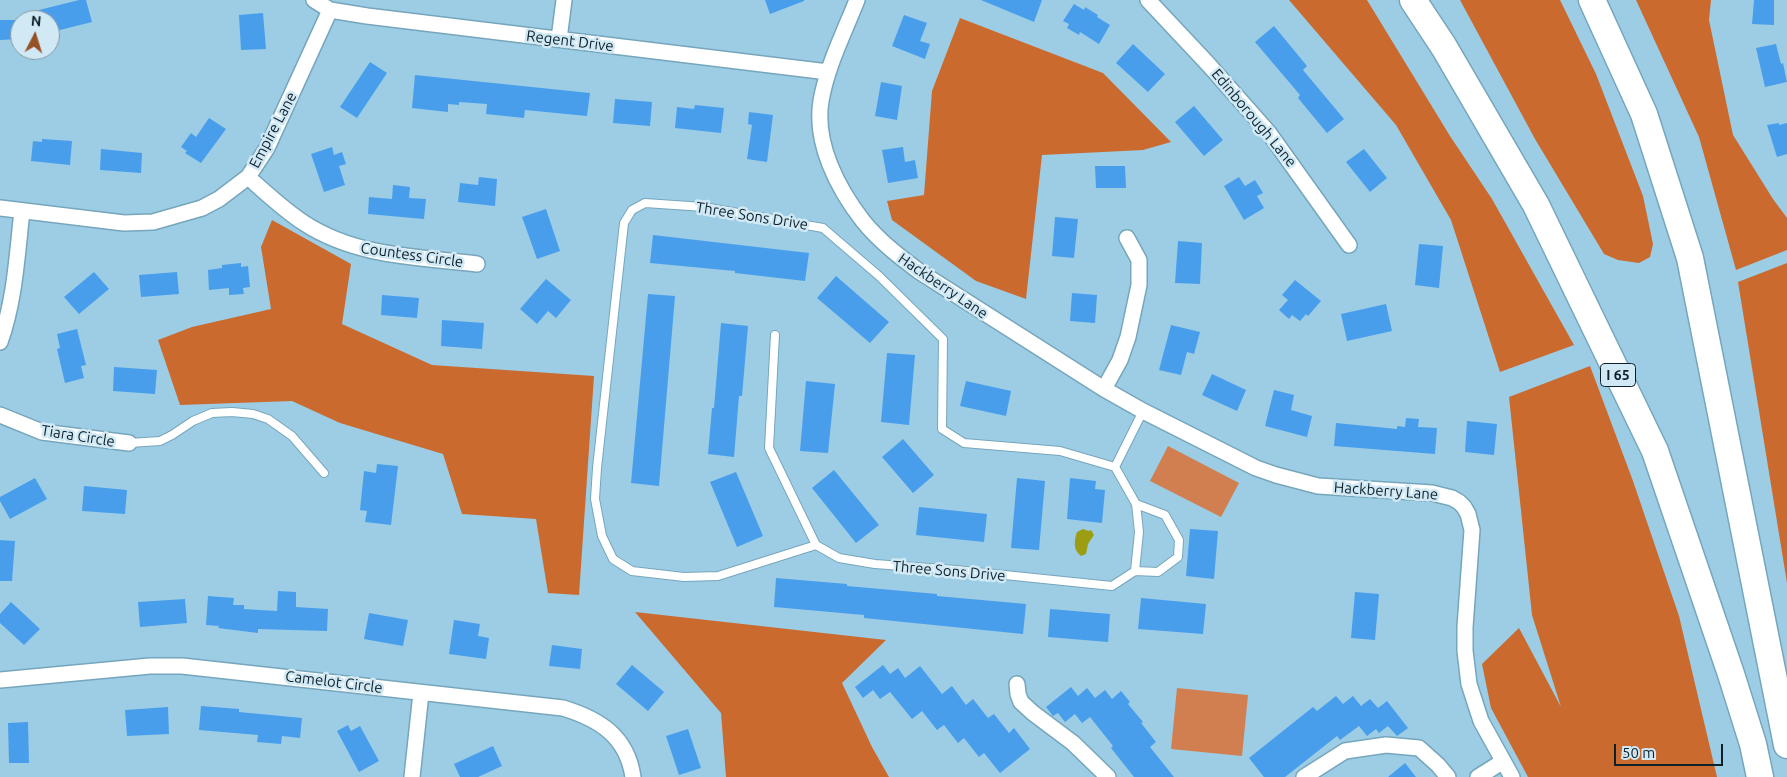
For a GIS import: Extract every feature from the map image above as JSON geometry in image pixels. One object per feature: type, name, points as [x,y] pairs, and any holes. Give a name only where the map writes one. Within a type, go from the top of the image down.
[{"type":"highway","name":"I 65","points":[[1413,0],[1444,47],[1536,205],[1654,451],[1731,674],[1753,744],[1760,777]]},
{"type":"highway","points":[[1592,0],[1644,114],[1690,258],[1787,745]]},
{"type":"street","name":"Regent Drive","points":[[314,0],[330,10],[367,16],[828,72]]},
{"type":"street","points":[[559,39],[564,0]]},
{"type":"street","name":"Hackberry Lane","points":[[857,0],[828,72],[820,102],[820,124],[828,160],[836,177],[863,221],[897,255],[920,272],[1104,390],[1238,460],[1276,474],[1325,486],[1432,493],[1452,498],[1464,507],[1471,521],[1472,530],[1465,627],[1465,651],[1469,684],[1481,721],[1512,777]]},
{"type":"street","name":"Edinborough Lane","points":[[1148,0],[1270,133],[1349,245]]},
{"type":"street","name":"Empire Lane","points":[[0,208],[124,223],[153,222],[202,208],[220,198],[248,177],[267,148],[330,10]]},
{"type":"street","name":"Countess Circle","points":[[248,177],[285,209],[329,237],[359,248],[477,264]]},
{"type":"street","points":[[0,342],[7,322],[12,297],[22,211]]},
{"type":"street","points":[[1104,390],[1120,360],[1128,337],[1139,285],[1139,260],[1127,238]]},
{"type":"street","name":"Tiara Circle","points":[[0,415],[42,432],[129,443]]},
{"type":"street","name":"Camelot Circle","points":[[0,680],[141,667],[182,666],[546,706],[578,713],[596,720],[607,728],[617,739],[631,766],[633,777]]},
{"type":"street","points":[[1016,684],[1021,702],[1073,742],[1108,777]]},
{"type":"street","points":[[412,777],[421,693]]},
{"type":"street","points":[[1304,777],[1345,752],[1386,745],[1419,748],[1448,777]]},
{"type":"street","points":[[1478,777],[1502,762]]},
{"type":"lane","name":"Three Sons Drive","points":[[1115,467],[1060,451],[964,443],[942,429],[943,339],[879,276],[822,228],[704,207],[645,203],[632,210],[624,222],[595,499],[602,536],[613,559],[632,571],[684,577],[718,576],[816,545],[839,558],[875,564],[956,570],[1112,586],[1135,571]]},
{"type":"lane","points":[[775,335],[769,448],[816,545]]},
{"type":"lane","points":[[1136,504],[1166,515],[1179,540],[1178,558],[1158,572],[1135,571],[1139,532],[1136,504],[1115,467],[1143,411]]},
{"type":"lane","points":[[129,443],[160,441],[193,421],[212,413],[253,414],[268,419],[292,436],[324,473]]},
{"type":"shaded area","points":[[1289,0],[1367,0],[1450,136],[1492,199],[1574,345],[1500,372],[1451,220],[1396,125]]},
{"type":"shaded area","points":[[1460,0],[1560,0],[1596,74],[1643,196],[1653,244],[1650,257],[1639,263],[1618,260],[1604,254],[1535,139]]},
{"type":"shaded area","points":[[1636,0],[1711,0],[1709,20],[1733,135],[1787,218],[1787,250],[1736,270],[1699,137]]},
{"type":"shaded area","points":[[960,18],[1103,73],[1171,142],[1143,150],[1042,155],[1026,299],[976,281],[892,220],[887,201],[924,195],[932,91]]},
{"type":"shaded area","points":[[272,220],[351,264],[342,324],[432,365],[594,376],[579,595],[548,593],[536,519],[462,514],[443,454],[340,423],[292,401],[180,405],[158,340],[192,327],[271,309],[261,247]]},
{"type":"shaded area","points":[[1787,263],[1787,583],[1738,282]]},
{"type":"shaded area","points":[[1590,366],[1633,481],[1679,616],[1717,777],[1528,777],[1491,708],[1482,664],[1519,628],[1561,707],[1532,615],[1509,397]]},
{"type":"shaded area","points":[[1168,446],[1239,483],[1221,517],[1150,481]]},
{"type":"shaded area","points":[[1083,529],[1091,530],[1094,535],[1088,544],[1086,554],[1081,556],[1075,548],[1075,542],[1077,532]]},
{"type":"shaded area","points":[[635,612],[886,640],[842,683],[872,747],[889,777],[726,777],[721,713]]},
{"type":"shaded area","points":[[1177,688],[1248,695],[1242,756],[1171,749]]},
{"type":"building","points":[[86,0],[92,22],[60,30],[60,10],[39,10]]},
{"type":"building","points":[[765,0],[804,0],[804,1],[770,14]]},
{"type":"building","points":[[981,0],[1042,0],[1034,22]]},
{"type":"building","points":[[1754,0],[1774,0],[1774,25],[1752,24]]},
{"type":"building","points":[[1074,4],[1084,10],[1085,7],[1110,25],[1099,44],[1080,32],[1079,35],[1067,28],[1069,24],[1063,21]]},
{"type":"building","points":[[263,13],[266,49],[241,50],[239,15]]},
{"type":"building","points":[[904,15],[927,23],[920,41],[930,44],[925,59],[892,46]]},
{"type":"building","points":[[0,20],[10,20],[10,40],[0,40]]},
{"type":"building","points":[[1274,26],[1307,66],[1303,70],[1344,119],[1327,133],[1298,98],[1300,95],[1255,42]]},
{"type":"building","points":[[1133,44],[1165,74],[1148,92],[1116,63]]},
{"type":"building","points":[[1776,44],[1787,82],[1765,87],[1756,48]]},
{"type":"building","points":[[370,62],[387,73],[357,118],[340,107]]},
{"type":"building","points":[[415,75],[590,93],[587,116],[525,110],[524,118],[486,114],[487,104],[459,102],[459,105],[448,104],[448,112],[412,108]]},
{"type":"building","points":[[881,82],[902,86],[897,120],[875,116]]},
{"type":"building","points":[[615,99],[652,102],[650,126],[613,123]]},
{"type":"building","points":[[695,105],[724,108],[721,133],[675,128],[677,107],[694,109]]},
{"type":"building","points":[[1194,106],[1223,140],[1204,156],[1175,122]]},
{"type":"building","points":[[749,112],[773,115],[767,162],[747,159],[752,125],[748,124]]},
{"type":"building","points":[[209,118],[226,129],[201,163],[185,153],[187,151],[181,147],[191,133],[196,137]]},
{"type":"building","points":[[1779,123],[1779,125],[1787,123],[1787,154],[1777,157],[1767,125]]},
{"type":"building","points":[[42,139],[72,141],[70,165],[31,161],[33,141],[42,142]]},
{"type":"building","points":[[332,147],[334,155],[342,152],[346,164],[339,166],[345,185],[324,192],[311,154]]},
{"type":"building","points":[[903,147],[905,162],[915,160],[918,178],[888,183],[882,150]]},
{"type":"building","points":[[101,149],[142,153],[141,173],[100,170]]},
{"type":"building","points":[[1364,149],[1387,178],[1370,192],[1346,162]]},
{"type":"building","points":[[1095,166],[1125,166],[1126,188],[1096,188]]},
{"type":"building","points":[[479,177],[497,179],[495,206],[458,202],[460,183],[478,185]]},
{"type":"building","points":[[1239,177],[1245,186],[1255,180],[1263,193],[1257,196],[1264,208],[1244,220],[1224,186]]},
{"type":"building","points":[[393,185],[410,187],[409,198],[426,199],[424,219],[368,214],[369,197],[392,199]]},
{"type":"building","points":[[546,209],[560,251],[537,259],[522,217]]},
{"type":"building","points":[[1055,217],[1078,219],[1074,258],[1052,256]]},
{"type":"building","points":[[653,235],[809,253],[805,281],[735,273],[735,271],[650,263]]},
{"type":"building","points":[[1178,241],[1202,243],[1200,284],[1175,283]]},
{"type":"building","points":[[1419,244],[1443,246],[1439,288],[1415,285]]},
{"type":"building","points":[[241,263],[241,267],[248,266],[250,287],[243,288],[244,294],[229,295],[229,288],[209,290],[208,270],[222,268],[222,265]]},
{"type":"building","points":[[94,272],[109,289],[79,314],[64,297]]},
{"type":"building","points":[[177,272],[179,294],[141,297],[139,275]]},
{"type":"building","points":[[836,276],[889,322],[870,343],[817,298]]},
{"type":"building","points":[[546,279],[571,300],[556,318],[548,311],[537,324],[520,309]]},
{"type":"building","points":[[1295,280],[1321,301],[1308,316],[1306,314],[1300,321],[1292,315],[1289,319],[1279,310],[1288,300],[1282,295]]},
{"type":"building","points":[[1072,293],[1097,295],[1095,323],[1070,321]]},
{"type":"building","points":[[648,294],[675,296],[659,486],[631,483]]},
{"type":"building","points":[[382,295],[419,298],[417,318],[381,315]]},
{"type":"building","points":[[1386,304],[1392,331],[1347,341],[1341,314]]},
{"type":"building","points":[[442,320],[484,323],[482,349],[441,346]]},
{"type":"building","points":[[721,323],[748,326],[742,396],[739,396],[734,457],[708,454]]},
{"type":"building","points":[[1171,325],[1200,332],[1194,354],[1187,352],[1181,375],[1159,370]]},
{"type":"building","points":[[77,329],[86,365],[81,366],[84,378],[65,383],[57,349],[60,348],[57,334]]},
{"type":"building","points":[[887,353],[915,355],[909,425],[881,422]]},
{"type":"building","points":[[114,367],[157,370],[155,394],[113,391]]},
{"type":"building","points":[[1212,374],[1246,390],[1237,411],[1202,395]]},
{"type":"building","points":[[806,381],[835,384],[828,453],[800,451]]},
{"type":"building","points":[[966,381],[1011,391],[1006,416],[960,406]]},
{"type":"building","points":[[1274,390],[1294,395],[1291,410],[1312,416],[1307,437],[1265,426]]},
{"type":"building","points":[[1406,418],[1419,419],[1418,427],[1437,428],[1435,454],[1334,446],[1336,423],[1397,429],[1397,426],[1405,427]]},
{"type":"building","points":[[1467,421],[1497,424],[1494,455],[1465,452]]},
{"type":"building","points":[[903,439],[934,475],[913,493],[882,457]]},
{"type":"building","points":[[377,464],[398,466],[391,525],[365,522],[367,511],[360,510],[364,471],[376,473]]},
{"type":"building","points":[[834,470],[879,525],[856,543],[812,488]]},
{"type":"building","points":[[736,472],[763,536],[737,547],[710,482]]},
{"type":"building","points":[[35,478],[47,499],[10,519],[0,501],[0,497]]},
{"type":"building","points":[[1017,478],[1045,481],[1039,550],[1011,548]]},
{"type":"building","points":[[1070,478],[1096,481],[1095,489],[1105,490],[1102,523],[1067,519]]},
{"type":"building","points":[[84,486],[127,490],[125,514],[82,511]]},
{"type":"building","points":[[919,507],[987,514],[984,542],[916,535]]},
{"type":"building","points":[[1190,529],[1218,531],[1214,579],[1186,576]]},
{"type":"building","points":[[0,540],[15,541],[12,581],[0,581]]},
{"type":"building","points":[[776,578],[1026,604],[1023,634],[864,618],[864,615],[774,607]]},
{"type":"building","points":[[278,591],[296,592],[296,607],[328,609],[327,631],[258,629],[258,633],[206,625],[208,596],[234,598],[233,605],[244,605],[244,609],[277,611]]},
{"type":"building","points":[[1355,592],[1379,594],[1375,640],[1351,638]]},
{"type":"building","points":[[1141,598],[1206,604],[1203,634],[1138,629]]},
{"type":"building","points":[[185,599],[187,623],[140,627],[138,602]]},
{"type":"building","points":[[11,602],[40,629],[24,645],[0,623],[0,614]]},
{"type":"building","points":[[1050,609],[1110,614],[1108,642],[1048,637]]},
{"type":"building","points":[[369,613],[408,620],[403,646],[364,639]]},
{"type":"building","points":[[454,620],[480,624],[478,636],[489,638],[486,659],[449,654]]},
{"type":"building","points":[[552,645],[582,649],[580,669],[549,666]]},
{"type":"building","points":[[632,665],[664,692],[648,711],[616,684]]},
{"type":"building","points":[[883,665],[890,674],[898,668],[905,678],[920,666],[942,694],[952,686],[966,705],[973,699],[988,718],[994,714],[1009,733],[1014,728],[1030,749],[1000,773],[984,753],[979,757],[964,738],[958,743],[944,725],[937,730],[922,711],[912,719],[890,692],[880,699],[873,690],[863,698],[855,687]]},
{"type":"building","points":[[1071,687],[1078,696],[1087,688],[1095,698],[1105,690],[1112,699],[1121,691],[1130,702],[1128,704],[1143,722],[1141,723],[1156,742],[1150,747],[1174,777],[1134,777],[1090,717],[1082,723],[1075,714],[1065,722],[1058,713],[1053,716],[1046,707]]},
{"type":"building","points":[[1336,696],[1343,704],[1353,696],[1361,706],[1370,699],[1378,708],[1387,701],[1408,728],[1397,736],[1388,726],[1379,733],[1376,729],[1367,736],[1359,726],[1340,740],[1337,736],[1285,777],[1264,777],[1249,758],[1313,707],[1317,711]]},
{"type":"building","points":[[201,706],[239,709],[239,712],[302,718],[300,738],[282,736],[281,744],[257,742],[258,735],[199,730]]},
{"type":"building","points":[[168,707],[169,734],[127,736],[125,710]]},
{"type":"building","points":[[28,722],[29,763],[9,763],[8,723]]},
{"type":"building","points":[[348,725],[351,731],[360,726],[379,761],[359,772],[337,731]]},
{"type":"building","points":[[688,729],[701,768],[679,775],[666,736]]},
{"type":"building","points":[[493,746],[502,766],[478,777],[460,777],[454,764]]},
{"type":"building","points":[[1405,763],[1416,777],[1388,777]]}]
